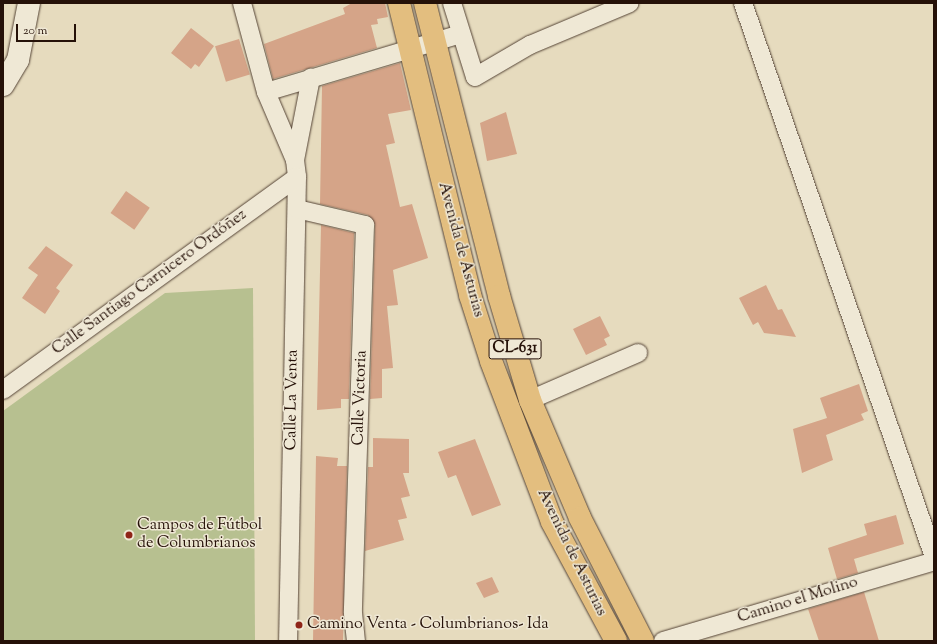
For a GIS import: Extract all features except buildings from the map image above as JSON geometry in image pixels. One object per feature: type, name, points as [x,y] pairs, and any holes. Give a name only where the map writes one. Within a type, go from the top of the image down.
[{"type":"main road","points":[[3,85],[18,60],[29,3]]},
{"type":"main road","name":"Avenida de Asturias","points":[[399,3],[470,294],[506,406],[552,522],[616,641]]},
{"type":"main road","name":"Avenida de Asturias","points":[[425,3],[498,296],[530,400],[580,518],[643,641]]},
{"type":"street","name":"Calle La Venta","points":[[242,3],[266,92],[296,168]]},
{"type":"street","points":[[452,3],[460,34],[475,77],[530,45],[630,3]]},
{"type":"street","points":[[743,3],[934,557]]},
{"type":"street","points":[[266,92],[409,47],[433,36],[460,34]]},
{"type":"street","name":"Calle La Venta","points":[[288,641],[296,168],[311,78]]},
{"type":"street","name":"Calle Santiago Carnicero Ordóñez","points":[[3,390],[296,168]]},
{"type":"street","name":"Calle Victoria","points":[[296,209],[366,225],[353,612],[356,641]]},
{"type":"street","points":[[530,400],[638,353]]},
{"type":"street","name":"Camino el Molino","points":[[663,641],[934,561]]},
{"type":"green space","name":"Campos de Fútbol de Columbrianos","points":[[253,288],[255,641],[3,641],[3,411],[165,293]]},
{"type":"place","name":"Campos de Fútbol de Columbrianos","points":[[129,535]]},
{"type":"place","name":"Camino Venta - Columbrianos- Ida","points":[[299,625]]}]
